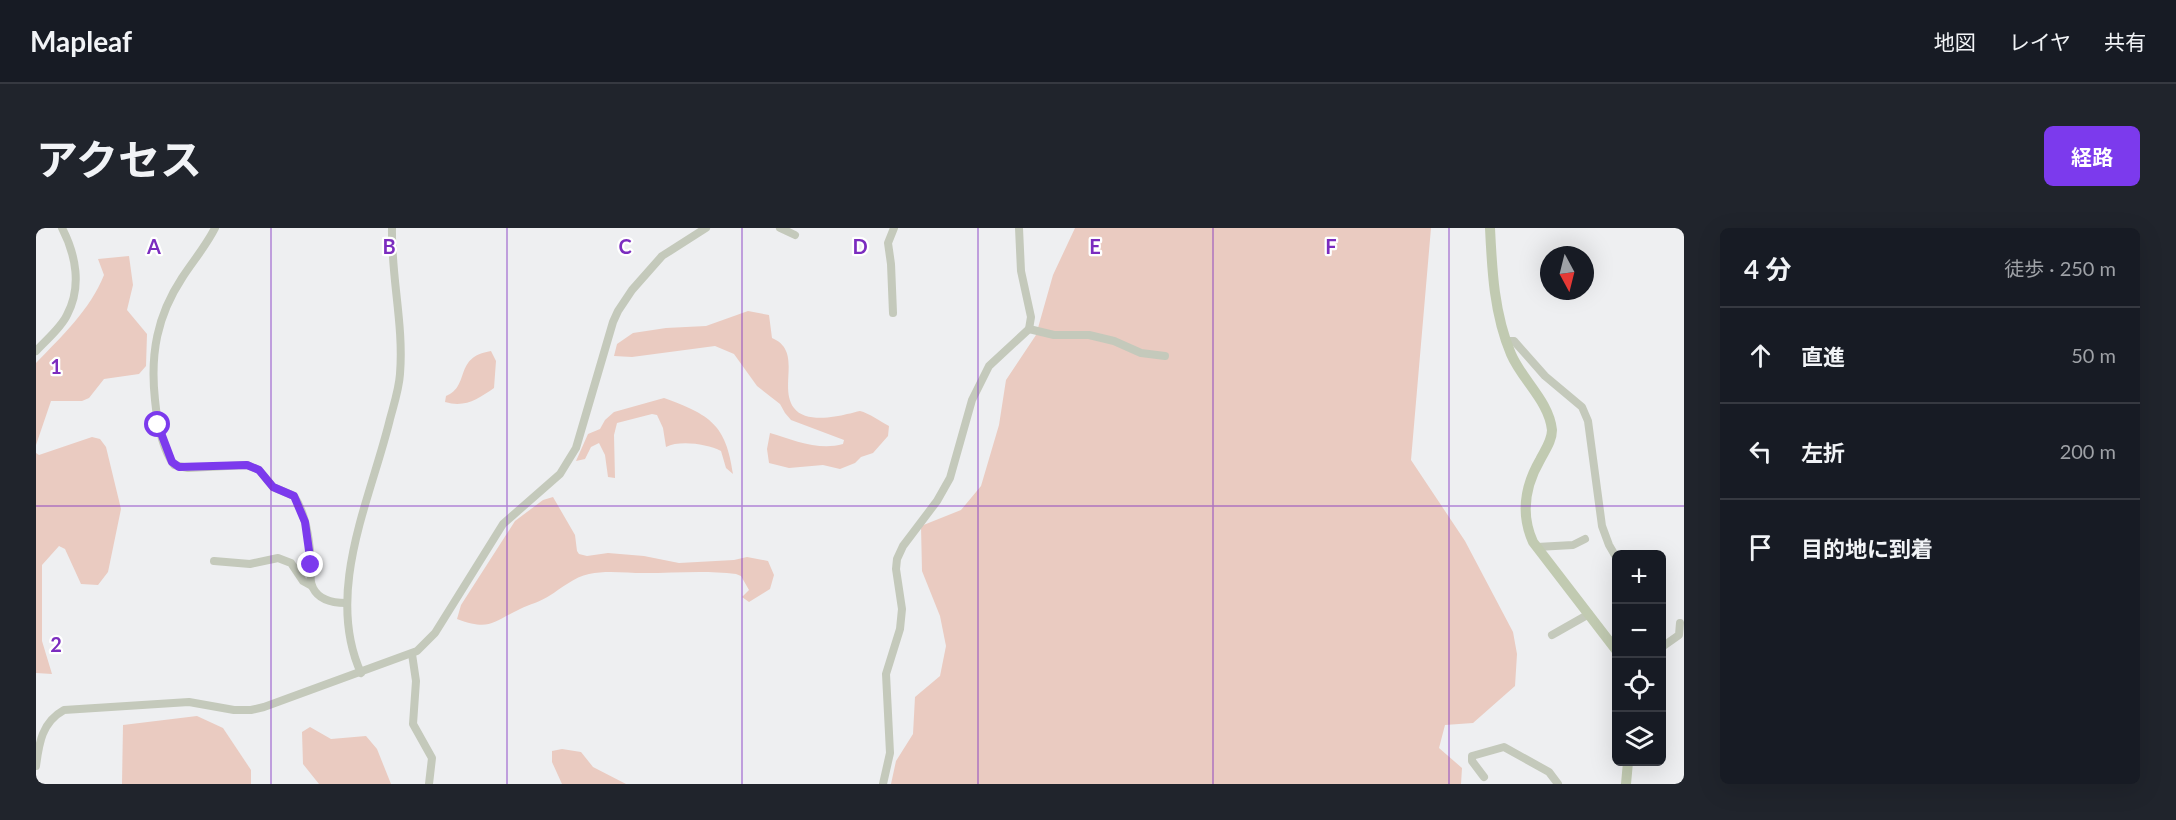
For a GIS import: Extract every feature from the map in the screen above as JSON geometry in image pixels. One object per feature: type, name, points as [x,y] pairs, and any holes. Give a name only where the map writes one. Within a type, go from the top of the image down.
[{"type":"main road","points":[[1490,228],[1494,287],[1507,341],[1515,362],[1548,416],[1552,431],[1550,442],[1533,472],[1526,491],[1527,530],[1537,547],[1612,644]]},
{"type":"main road","points":[[1626,784],[1628,766]]},
{"type":"street","points":[[36,351],[67,316],[75,291],[76,275],[73,255],[62,228]]},
{"type":"street","points":[[215,228],[208,243],[183,276],[160,323],[153,366],[158,425],[172,462],[179,467],[247,465],[259,470],[273,487],[294,496],[305,522],[310,548],[312,586]]},
{"type":"street","points":[[361,673],[352,648],[346,603],[352,557],[400,376],[400,326],[391,247],[392,228]]},
{"type":"street","points":[[36,766],[43,730],[64,710],[189,702],[219,708],[250,710],[412,654],[428,642],[503,524],[555,479],[570,460],[576,448],[613,322],[632,290],[670,249],[705,228]]},
{"type":"street","points":[[780,228],[795,236]]},
{"type":"street","points":[[893,313],[888,243],[894,228]]},
{"type":"street","points":[[883,784],[890,753],[886,675],[900,629],[902,609],[896,569],[897,559],[903,546],[937,501],[950,478],[972,400],[989,366],[1029,329],[1031,317],[1021,271],[1019,228]]},
{"type":"street","points":[[1029,329],[1054,335],[1089,335],[1114,341],[1141,353],[1165,356]]},
{"type":"street","points":[[1507,341],[1514,341],[1545,376],[1582,407],[1588,421],[1602,526],[1612,550]]},
{"type":"street","points":[[1537,547],[1573,545],[1585,539]]},
{"type":"street","points":[[214,561],[250,564],[278,558],[291,563],[303,581],[312,586],[321,596],[331,602],[346,603]]},
{"type":"street","points":[[1552,635],[1589,614]]},
{"type":"street","points":[[1666,645],[1682,635],[1680,623]]},
{"type":"street","points":[[412,654],[416,681],[413,724],[432,758],[429,784]]},
{"type":"street","points":[[1484,777],[1472,761],[1472,756],[1504,747],[1549,772],[1558,784]]},
{"type":"shaded area","points":[[1075,228],[1431,228],[1411,460],[1465,541],[1513,632],[1517,654],[1515,686],[1473,723],[1445,725],[1439,748],[1462,768],[1461,784],[891,784],[896,761],[913,734],[915,697],[940,676],[946,646],[940,616],[922,571],[921,526],[961,510],[981,486],[999,425],[1006,380],[1036,335],[1053,275]]},
{"type":"shaded area","points":[[129,256],[133,285],[127,310],[147,334],[146,366],[139,374],[104,379],[89,398],[82,401],[51,401],[36,445],[36,363],[56,343],[91,300],[104,275],[98,259]]},
{"type":"shaded area","points":[[748,311],[769,315],[772,338],[786,351],[788,390],[794,408],[804,415],[819,418],[860,411],[889,426],[888,436],[873,453],[840,469],[823,465],[789,468],[769,463],[767,449],[770,433],[825,446],[843,444],[844,440],[791,420],[780,404],[757,386],[734,354],[715,346],[632,357],[614,356],[617,344],[633,333],[666,328],[706,326]]},
{"type":"shaded area","points":[[491,351],[496,361],[494,388],[477,399],[465,403],[445,402],[446,396],[458,386],[471,359]]},
{"type":"shaded area","points":[[664,398],[693,410],[713,424],[726,443],[733,474],[726,468],[721,451],[686,443],[666,447],[663,428],[657,415],[652,414],[617,423],[614,435],[615,478],[608,477],[605,455],[599,443],[591,447],[585,459],[576,461],[588,434],[600,429],[605,420],[614,412]]},
{"type":"shaded area","points":[[92,437],[100,439],[106,447],[121,509],[108,572],[98,585],[81,584],[65,549],[59,546],[42,565],[42,641],[52,674],[36,673],[36,453],[39,455]]},
{"type":"shaded area","points":[[553,497],[575,535],[579,554],[587,556],[608,553],[644,556],[679,563],[734,560],[747,557],[768,561],[774,575],[770,589],[749,602],[742,597],[749,590],[741,576],[736,574],[596,573],[584,575],[546,598],[490,624],[468,623],[457,619],[461,605],[515,521],[543,500]]},
{"type":"shaded area","points":[[197,716],[223,728],[251,770],[251,784],[122,784],[123,725]]},
{"type":"shaded area","points":[[310,727],[331,739],[366,736],[377,749],[391,784],[319,784],[303,764],[302,732]]},
{"type":"shaded area","points":[[562,749],[581,752],[593,767],[626,784],[562,784],[552,762],[552,751]]},
{"type":"route","points":[[158,425],[174,465],[182,468],[247,465],[259,470],[273,487],[294,496],[305,522],[311,565]]}]
